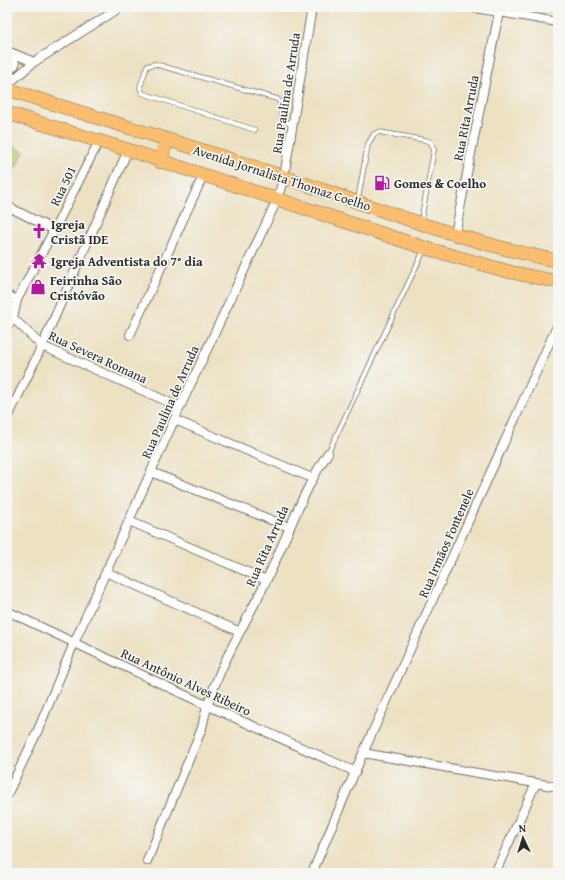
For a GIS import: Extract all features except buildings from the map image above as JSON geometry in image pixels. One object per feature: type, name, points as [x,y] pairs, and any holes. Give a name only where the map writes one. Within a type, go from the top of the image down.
[{"type":"main road","name":"Avenida Jornalista Thomaz Coelho","points":[[7,89],[284,177],[357,203],[420,223],[515,252],[558,260]]},
{"type":"main road","name":"Avenida Jornalista Thomaz Coelho","points":[[7,113],[128,150],[160,162],[204,174],[277,200],[425,248],[510,272],[558,282]]},
{"type":"main road","points":[[160,162],[167,140]]},
{"type":"main road","points":[[510,272],[515,252]]},
{"type":"street","points":[[7,85],[34,62],[121,7]]},
{"type":"street","name":"Rua Paulina de Arruda","points":[[7,795],[38,730],[74,643],[180,408],[277,200],[284,177],[312,7]]},
{"type":"street","points":[[470,7],[500,10],[558,22]]},
{"type":"street","name":"Rua Rita Arruda","points":[[456,234],[500,10]]},
{"type":"street","points":[[7,51],[34,62]]},
{"type":"street","points":[[7,54],[14,57],[15,66],[7,71]]},
{"type":"street","name":"Rua 501","points":[[7,328],[13,318],[17,300],[99,141]]},
{"type":"street","points":[[7,419],[42,346],[128,150]]},
{"type":"street","points":[[130,335],[204,174]]},
{"type":"street","points":[[7,206],[54,230]]},
{"type":"street","points":[[7,295],[17,300]]},
{"type":"street","name":"Rua Severa Romana","points":[[13,318],[42,346],[180,408]]},
{"type":"street","name":"Rua Irmãos Fontenele","points":[[312,873],[363,753],[558,324]]},
{"type":"street","points":[[175,420],[312,478]]},
{"type":"street","name":"Rua Rita Arruda","points":[[147,861],[202,728],[206,705],[266,580],[312,478],[328,453]]},
{"type":"street","points":[[151,472],[289,527]]},
{"type":"street","points":[[129,521],[266,580]]},
{"type":"street","points":[[106,572],[240,632]]},
{"type":"street","name":"Rua Antônio Alves Ribeiro","points":[[7,612],[206,705],[356,772]]},
{"type":"street","points":[[363,753],[558,787]]},
{"type":"street","points":[[495,873],[536,783]]},
{"type":"lane","points":[[255,130],[142,93],[140,87],[147,66],[155,64],[277,99],[280,102],[282,119],[293,126]]},
{"type":"lane","points":[[357,203],[368,144],[374,134],[379,132],[425,140],[431,142],[434,150],[420,223]]},
{"type":"lane","name":"Rua Rita Arruda","points":[[328,453],[425,248]]},
{"type":"green space","points":[[7,143],[24,152],[7,184]]},
{"type":"place","name":"Gomes & Coelho","points":[[382,183]]},
{"type":"place","name":"Igreja Cristã IDE","points":[[39,231]]},
{"type":"place","name":"Igreja Adventista do 7° dia","points":[[39,261]]},
{"type":"place","name":"Feirinha São Cristóvão","points":[[38,287]]}]
